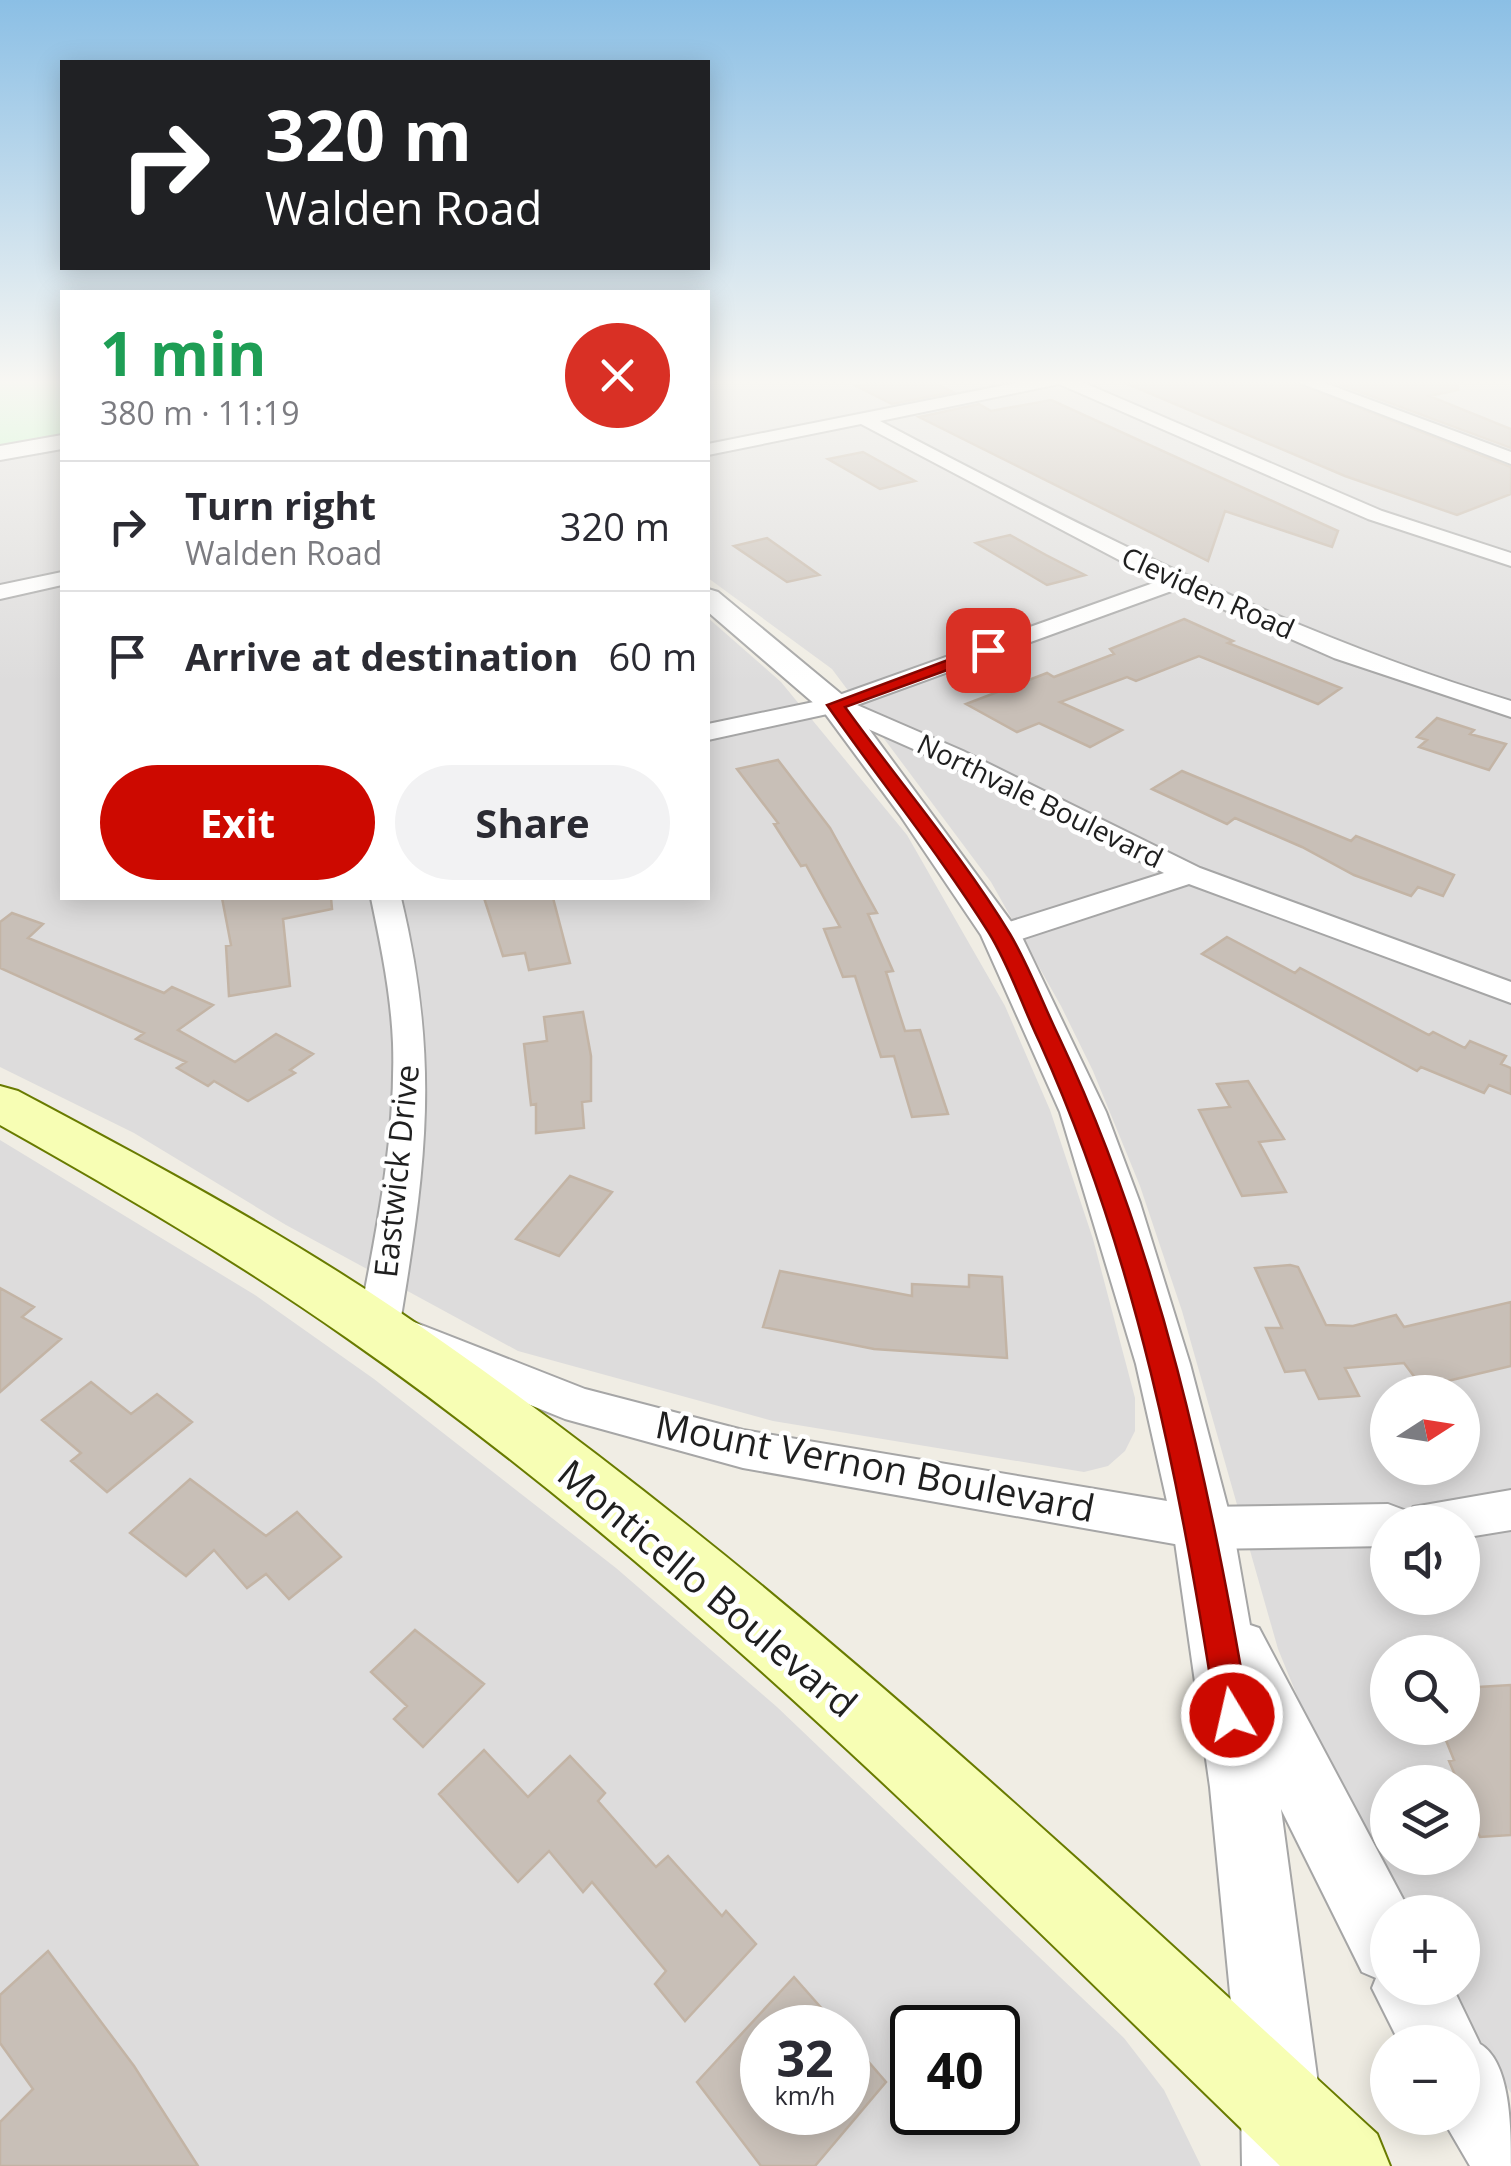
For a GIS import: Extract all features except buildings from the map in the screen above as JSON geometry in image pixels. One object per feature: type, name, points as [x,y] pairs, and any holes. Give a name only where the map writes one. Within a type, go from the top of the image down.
[{"type":"main road","name":"Monticello Boulevard","points":[[0,1104],[248,1244],[379,1326],[482,1400],[663,1547],[930,1779],[1282,2136],[1345,2166]]},
{"type":"street","name":"Cleviden Road","points":[[979,480],[1174,583],[1354,658],[1511,709]]},
{"type":"street","points":[[1295,480],[1376,515],[1511,560]]},
{"type":"street","points":[[0,592],[60,580]]},
{"type":"street","points":[[710,732],[835,705],[1174,583]]},
{"type":"street","points":[[710,600],[794,666],[835,705],[1001,936],[1076,1095],[1115,1203],[1163,1364],[1203,1528],[1244,1788],[1282,2136]]},
{"type":"street","name":"Northvale Boulevard","points":[[835,705],[954,757],[1190,874],[1511,993]]},
{"type":"street","name":"Northvale Boulevard","points":[[1001,936],[1190,874]]},
{"type":"street","name":"Eastwick Drive","points":[[379,1326],[410,1118],[410,1043],[402,972],[386,900]]},
{"type":"street","name":"Mount Vernon Boulevard","points":[[379,1326],[580,1406],[744,1449],[919,1483],[1203,1528],[1370,1525]]},
{"type":"street","points":[[1480,1515],[1511,1510]]},
{"type":"street","points":[[1215,1606],[1370,1911]]},
{"type":"street","points":[[1480,2106],[1511,2158]]},
{"type":"shaded area","points":[[0,480],[60,480],[60,900],[710,900],[710,620],[781,682],[907,835],[1005,1006],[1050,1110],[1093,1239],[1135,1398],[1135,1431],[1125,1451],[1108,1466],[1084,1472],[773,1421],[518,1351],[286,1225],[134,1133],[0,1067]]},
{"type":"shaded area","points":[[710,480],[1511,480],[1511,2093],[1480,2044],[1480,2025],[1468,2025],[1455,2005],[1480,2005],[1480,1895],[1392,1895],[1381,1875],[1480,1875],[1480,1765],[1370,1765],[1370,1855],[1339,1798],[1278,1649],[1182,1311],[1140,1186],[1093,1071],[991,882],[832,669],[710,579]]},
{"type":"shaded area","points":[[0,1140],[255,1295],[374,1379],[616,1568],[777,1707],[1124,2038],[1164,2090],[1201,2166],[0,2166]]},
{"type":"route","points":[[988,650],[835,705],[914,808],[1001,936],[1083,1112],[1163,1364],[1203,1528],[1232,1715]]}]
